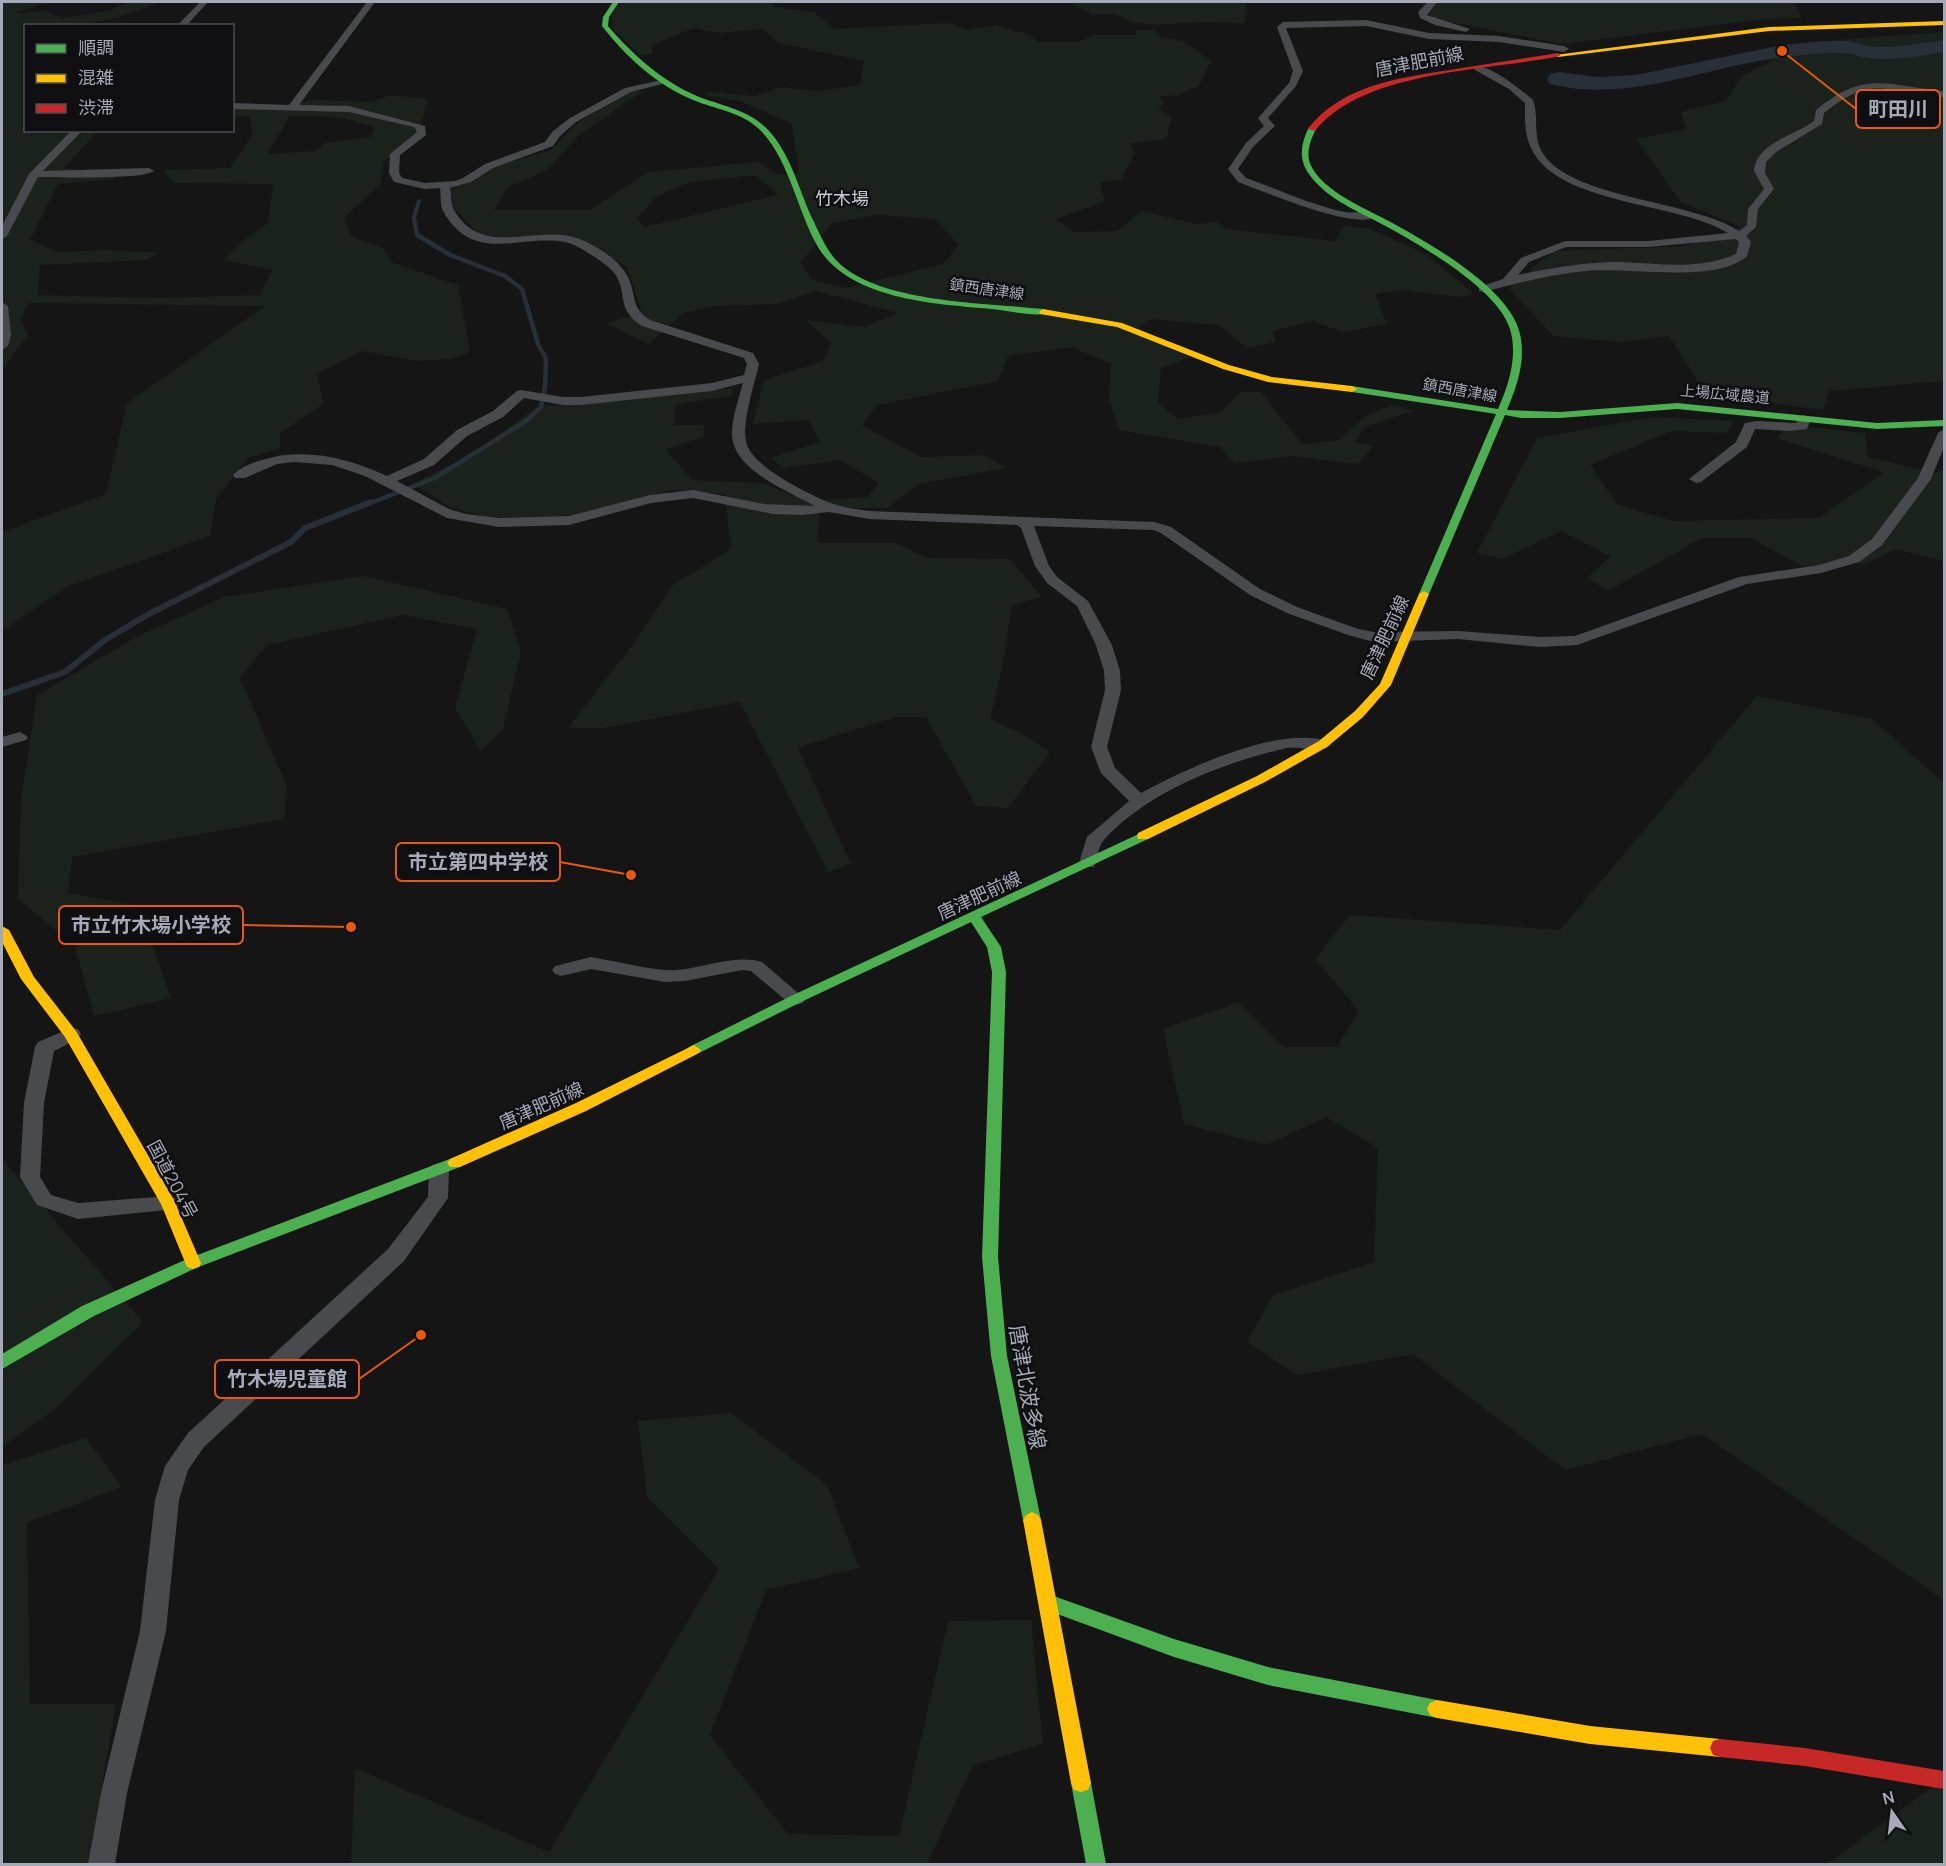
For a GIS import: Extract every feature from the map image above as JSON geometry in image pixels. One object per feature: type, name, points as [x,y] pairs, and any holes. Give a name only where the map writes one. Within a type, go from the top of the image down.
[{"type":"main road","name":"鎮西唐津線","points":[[616,2],[606,17],[605,26],[663,81],[680,91],[726,106],[763,127],[773,140],[822,247],[838,268],[859,280],[896,293],[1094,320],[1127,327],[1244,373],[1273,381],[1367,390],[1502,414]]},
{"type":"main road","name":"唐津肥前線","points":[[194,1263],[439,1170],[581,1107],[796,999],[974,917],[1261,779],[1323,744],[1359,714],[1385,685],[1502,414],[1517,375],[1520,351],[1509,317],[1484,289],[1436,251],[1334,195],[1312,175],[1304,153],[1310,129],[1331,108],[1364,91],[1401,80],[1743,31],[1944,23]]},
{"type":"main road","name":"上場広域農道","points":[[1502,414],[1544,416],[1640,406],[1675,405],[1854,425],[1943,427]]},
{"type":"main road","name":"唐津北波多線","points":[[974,917],[994,947],[999,972],[990,1257],[999,1356],[1048,1602],[1096,1864]]},
{"type":"main road","name":"国道204号","points":[[2,930],[28,980],[71,1034],[168,1204],[194,1263]]},
{"type":"main road","points":[[2,1362],[88,1311],[194,1263]]},
{"type":"main road","points":[[1048,1602],[1174,1648],[1268,1676],[1415,1705],[1590,1735],[1805,1757],[1944,1780]]},
{"type":"street","points":[[183,24],[204,2]]},
{"type":"street","points":[[292,107],[371,2]]},
{"type":"street","points":[[1433,2],[1422,12],[1428,19],[1579,54]]},
{"type":"street","points":[[1372,216],[1346,216],[1311,206],[1242,180],[1233,169],[1238,159],[1251,147],[1258,134],[1270,126],[1263,118],[1293,84],[1298,71],[1282,25],[1366,23],[1429,36],[1499,39],[1564,49]]},
{"type":"street","points":[[1478,68],[1512,87],[1530,102],[1531,131],[1538,154],[1550,167],[1567,177],[1604,191],[1702,217],[1739,235],[1745,242],[1741,256],[1727,264],[1709,268],[1599,266],[1508,280],[1484,289]]},
{"type":"street","points":[[234,106],[350,109],[417,125],[422,133],[395,154],[394,173],[398,180],[410,184],[444,186],[467,180],[489,166],[506,159],[534,152],[549,144],[556,134],[573,120],[628,90],[663,81]]},
{"type":"street","points":[[1508,280],[1525,261],[1565,244],[1648,244],[1739,235],[1750,230],[1753,224],[1753,208],[1769,189],[1758,170],[1759,162],[1766,153],[1819,122],[1819,112],[1827,105],[1859,86],[1874,84],[1944,94]]},
{"type":"street","points":[[2,236],[34,174],[76,132]]},
{"type":"street","points":[[34,174],[149,171]]},
{"type":"street","points":[[444,186],[447,209],[470,233],[479,238],[495,240],[557,238],[574,241],[615,266],[621,275],[631,311],[636,318],[749,356],[753,363],[738,432],[740,445],[756,466],[830,508]]},
{"type":"street","points":[[2,306],[5,335],[2,346]]},
{"type":"street","points":[[390,483],[429,462],[462,433],[498,414],[521,394],[563,401],[581,401],[712,387],[751,377]]},
{"type":"street","points":[[1696,479],[1742,444],[1750,426],[1761,424],[1794,428],[1802,426],[1804,419]]},
{"type":"street","points":[[240,475],[267,461],[318,458],[359,469],[450,514],[489,522],[562,521],[583,518],[650,497],[672,495],[718,497],[758,507],[830,508],[869,515],[1154,526],[1166,530],[1255,592],[1292,610],[1353,632],[1374,637],[1458,635],[1540,642],[1577,640],[1743,580],[1821,569],[1854,558],[1877,542],[1924,479],[1943,427]]},
{"type":"street","points":[[1021,521],[1027,526],[1042,567],[1052,580],[1083,604],[1104,645],[1112,671],[1113,690],[1099,747],[1107,770],[1139,801]]},
{"type":"street","points":[[2,742],[20,737]]},
{"type":"street","points":[[1088,863],[1093,841],[1139,801],[1174,782],[1233,758],[1289,742],[1323,744]]},
{"type":"street","points":[[561,970],[591,963],[665,976],[685,975],[742,964],[756,966],[796,999]]},
{"type":"street","points":[[71,1034],[45,1047],[34,1103],[30,1177],[44,1200],[78,1211],[168,1204]]},
{"type":"street","points":[[101,1864],[114,1793],[153,1631],[167,1500],[177,1466],[196,1440],[396,1255],[438,1198],[439,1170]]},
{"type":"shaded area","points":[[2,2],[48,2],[14,13],[47,11],[62,18],[109,11],[128,2],[161,2],[120,17],[87,24],[24,24],[24,132],[97,132],[64,168],[117,174],[113,179],[58,184],[30,240],[59,252],[107,250],[159,253],[147,260],[40,265],[38,295],[160,298],[260,295],[272,270],[223,260],[243,241],[268,223],[273,184],[174,183],[163,170],[230,168],[253,134],[249,116],[234,117],[234,107],[273,107],[313,100],[371,102],[391,95],[427,99],[418,138],[383,162],[381,183],[344,218],[352,237],[383,248],[391,262],[458,285],[470,352],[451,359],[417,361],[363,351],[317,374],[323,404],[280,433],[280,448],[248,458],[216,499],[210,536],[67,587],[8,627],[2,628],[2,532],[106,494],[127,403],[265,306],[28,303],[21,320],[28,335],[2,370]],"holes":[[[290,116],[337,117],[375,127],[371,137],[325,143],[315,151],[267,154]]]},
{"type":"shaded area","points":[[621,2],[774,2],[774,7],[814,12],[834,29],[948,23],[968,30],[996,25],[1030,35],[1038,42],[1079,42],[1093,35],[1136,35],[1136,30],[1154,30],[1161,37],[1183,41],[1211,61],[1199,86],[1178,95],[1158,97],[1164,102],[1159,110],[1172,116],[1166,139],[1130,143],[1135,153],[1121,180],[1100,182],[1105,201],[1056,219],[1074,232],[1117,231],[1142,211],[1196,224],[1218,222],[1226,229],[1335,241],[1345,226],[1371,229],[1428,255],[1474,294],[1461,297],[1400,290],[1375,294],[1387,324],[1343,332],[1312,321],[1273,331],[1276,342],[1247,348],[1219,325],[1150,319],[1134,330],[1191,357],[1161,368],[1158,403],[1178,419],[1221,412],[1241,392],[1261,392],[1302,444],[1339,440],[1367,415],[1394,405],[1413,411],[1367,426],[1354,442],[1373,446],[1358,464],[1293,456],[1235,463],[1220,447],[1119,430],[1109,398],[1111,364],[1072,347],[1008,356],[998,381],[877,405],[862,425],[921,457],[985,455],[1006,468],[918,484],[888,508],[820,508],[818,543],[896,543],[927,558],[1010,559],[1042,597],[1012,605],[1003,664],[990,719],[1017,731],[1050,752],[1008,808],[976,806],[926,717],[895,717],[798,748],[851,864],[828,872],[740,702],[604,728],[568,728],[634,643],[673,585],[731,549],[725,494],[671,490],[573,515],[498,520],[450,507],[413,484],[477,451],[538,406],[584,404],[733,388],[732,396],[676,404],[675,425],[703,425],[705,436],[666,449],[692,480],[762,483],[807,501],[868,497],[879,483],[840,460],[783,468],[771,458],[820,442],[809,420],[753,424],[764,380],[824,361],[831,343],[806,320],[864,327],[898,313],[816,291],[778,304],[713,306],[683,313],[649,344],[606,323],[642,313],[627,267],[576,238],[506,238],[479,234],[452,207],[451,189],[473,181],[492,167],[551,150],[576,124],[629,91],[643,91],[579,135],[547,170],[507,188],[494,210],[590,210],[648,172],[759,162],[779,175],[799,173],[792,124],[740,101],[703,95],[708,92],[755,96],[782,87],[817,91],[860,85],[864,61],[778,43],[763,29],[719,33],[694,28],[652,45],[652,54],[640,56],[612,28],[612,15]],"holes":[[[755,175],[778,195],[644,227],[637,219],[656,197],[689,182]],[[878,215],[934,219],[959,245],[943,264],[846,288],[811,280],[801,262],[832,223]]]},
{"type":"shaded area","points":[[1033,2],[1243,2],[1247,5],[1245,23],[1203,22],[1155,25],[1132,22],[1113,14],[1090,14],[1071,3]]},
{"type":"shaded area","points":[[1411,2],[1796,2],[1794,3],[1802,18],[1765,19],[1561,44],[1436,19],[1427,13],[1431,7]]},
{"type":"shaded area","points":[[1944,32],[1944,381],[1829,391],[1823,410],[1707,395],[1669,336],[1621,342],[1553,336],[1509,288],[1553,251],[1684,246],[1741,227],[1681,202],[1636,139],[1686,129],[1681,112],[1725,101],[1743,75],[1791,51],[1848,52],[1834,40]]},
{"type":"shaded area","points":[[1652,417],[1734,421],[1726,433],[1671,431],[1590,465],[1617,504],[1673,521],[1819,518],[1884,472],[1776,438],[1789,425],[1865,433],[1868,457],[1933,473],[1944,470],[1944,561],[1896,549],[1868,563],[1802,566],[1751,538],[1702,538],[1608,591],[1587,578],[1611,556],[1561,531],[1502,559],[1477,553],[1537,438]]},
{"type":"shaded area","points":[[363,576],[507,609],[521,652],[503,729],[481,751],[455,708],[477,629],[403,615],[267,645],[240,677],[287,787],[284,819],[72,857],[68,893],[139,906],[171,998],[94,1016],[75,946],[18,899],[21,799],[37,695],[138,636],[224,597]]},
{"type":"shaded area","points":[[1757,696],[1872,719],[1944,783],[1944,1600],[1702,1434],[1565,1470],[1413,1354],[1297,1375],[1247,1342],[1273,1295],[1374,1262],[1378,1148],[1326,1117],[1266,1145],[1184,1124],[1163,1029],[1238,1002],[1284,1047],[1337,1047],[1359,1011],[1315,959],[1350,915],[1560,930]]},
{"type":"shaded area","points":[[2,1159],[143,1322],[55,1409],[2,1447]]},
{"type":"shaded area","points":[[731,1413],[827,1485],[859,1568],[766,1590],[710,1735],[788,1834],[899,1836],[948,1621],[1031,1620],[1043,1744],[973,1765],[927,1864],[351,1864],[355,1768],[549,1852],[719,1569],[647,1497],[638,1421]]},
{"type":"shaded area","points":[[86,1438],[122,1487],[27,1523],[30,1704],[116,1704],[89,1864],[2,1864],[2,1465]]},
{"type":"shaded area","points":[[1944,1778],[1944,1864],[1827,1864]]},
{"type":"waterway","points":[[1558,79],[1598,84],[1636,82],[1782,51],[1847,47],[1873,53],[1894,53],[1944,46]]},
{"type":"waterway","points":[[415,223],[414,217],[419,201]]},
{"type":"waterway","points":[[368,504],[435,478],[529,419],[541,407],[545,387],[546,359],[538,344],[522,289],[505,276],[450,255],[417,235],[415,222]]},
{"type":"waterway","points":[[2,694],[65,672],[105,640],[147,615],[291,542],[305,528],[371,502]]},
{"type":"traffic: fast","points":[[616,2],[606,17],[605,26],[644,66],[680,91],[755,122],[770,137],[783,159],[819,240],[826,253],[841,269],[860,281],[909,296],[1043,312]]},
{"type":"traffic: fast","points":[[1312,129],[1305,145],[1305,160],[1322,185],[1351,205],[1432,250],[1457,267],[1494,298],[1510,318],[1514,327],[1517,362],[1511,389],[1424,594]]},
{"type":"traffic: fast","points":[[1352,389],[1521,415],[1560,415],[1677,406],[1877,426],[1944,423]]},
{"type":"traffic: fast","points":[[694,1050],[796,999],[1143,836]]},
{"type":"traffic: fast","points":[[974,917],[994,947],[999,972],[990,1257],[999,1356],[1032,1520]]},
{"type":"traffic: fast","points":[[194,1263],[455,1163]]},
{"type":"traffic: fast","points":[[2,1362],[88,1311],[193,1263]]},
{"type":"traffic: fast","points":[[1048,1602],[1174,1648],[1268,1676],[1437,1709]]},
{"type":"traffic: fast","points":[[1081,1783],[1096,1864]]},
{"type":"traffic: slow","points":[[1558,55],[1769,29],[1944,23]]},
{"type":"traffic: slow","points":[[1043,312],[1119,325],[1226,367],[1271,380],[1352,389]]},
{"type":"traffic: slow","points":[[1143,836],[1261,779],[1323,744],[1359,714],[1385,685],[1424,594]]},
{"type":"traffic: slow","points":[[2,930],[28,979],[71,1034],[169,1204],[193,1263]]},
{"type":"traffic: slow","points":[[455,1163],[581,1107],[694,1050]]},
{"type":"traffic: slow","points":[[1032,1520],[1081,1783]]},
{"type":"traffic: slow","points":[[1437,1709],[1590,1735],[1720,1748]]},
{"type":"traffic: jam","points":[[1312,129],[1330,110],[1341,103],[1364,92],[1401,80],[1558,55]]},
{"type":"traffic: jam","points":[[1720,1748],[1805,1757],[1944,1780]]},
{"type":"place","name":"町田川","points":[[1782,51]]},
{"type":"place","name":"市立第四中学校","points":[[631,875]]},
{"type":"place","name":"市立竹木場小学校","points":[[351,927]]},
{"type":"place","name":"竹木場児童館","points":[[421,1335]]},
{"type":"district","name":"竹木場","points":[[842,198]]}]
